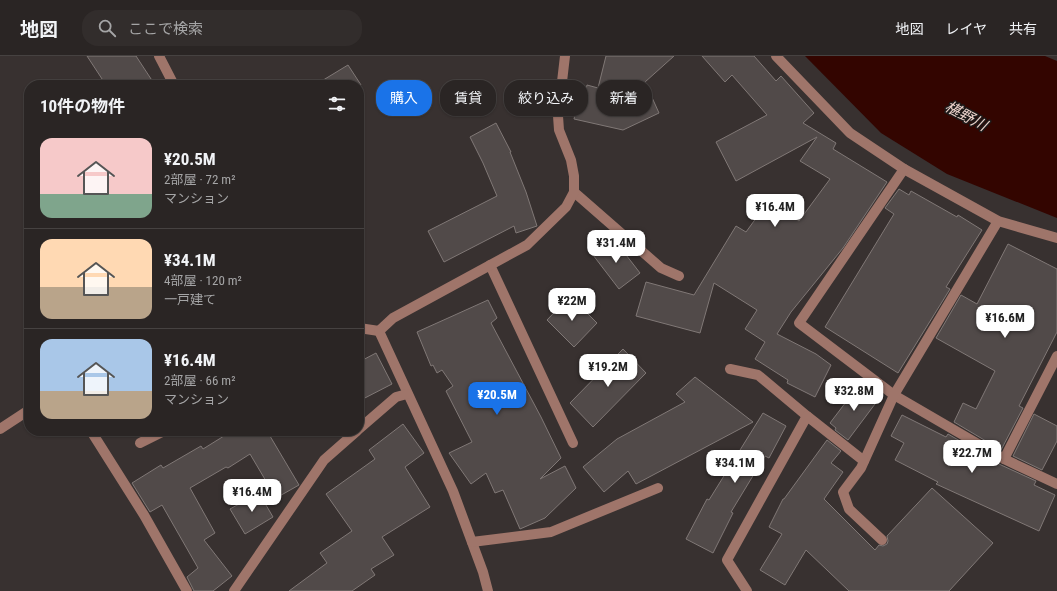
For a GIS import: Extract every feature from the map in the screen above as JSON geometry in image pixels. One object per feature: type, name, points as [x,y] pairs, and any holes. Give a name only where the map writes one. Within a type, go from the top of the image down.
[{"type":"street","points":[[159,56],[171,80]]},
{"type":"street","points":[[379,331],[393,318],[527,245],[566,208],[574,192],[574,176],[571,160],[559,130],[558,116],[565,56]]},
{"type":"street","points":[[776,56],[850,133],[904,169],[998,221],[1057,238]]},
{"type":"street","points":[[904,169],[799,323],[894,395],[1004,459],[1057,484]]},
{"type":"street","points":[[574,192],[661,268],[679,276]]},
{"type":"street","points":[[882,540],[849,509],[843,492],[861,468],[894,395],[998,221]]},
{"type":"street","points":[[490,265],[573,443]]},
{"type":"street","points":[[364,329],[379,331]]},
{"type":"street","points":[[379,331],[453,491],[483,572],[488,591]]},
{"type":"street","points":[[1004,459],[1053,372],[1057,356]]},
{"type":"street","points":[[730,369],[758,374],[806,416],[864,461]]},
{"type":"street","points":[[364,425],[396,397],[407,394]]},
{"type":"street","points":[[0,429],[24,413]]},
{"type":"street","points":[[746,591],[727,560],[806,416]]},
{"type":"street","points":[[94,436],[144,515],[188,591]]},
{"type":"street","points":[[140,443],[154,436]]},
{"type":"street","points":[[234,591],[324,460],[351,436]]},
{"type":"street","points":[[472,542],[551,532],[658,488]]},
{"type":"water","name":"椹野川","points":[[805,56],[1045,56],[1057,61],[1057,218],[947,174],[881,133]]},
{"type":"building","points":[[87,56],[136,56],[152,80],[103,80]]},
{"type":"building","points":[[606,56],[674,56],[647,80],[600,80]]},
{"type":"building","points":[[702,56],[754,56],[776,81],[781,76],[814,113],[803,123],[836,143],[833,149],[887,182],[843,248],[791,312],[777,334],[816,354],[831,365],[815,397],[787,383],[788,380],[755,359],[765,342],[745,329],[757,310],[714,283],[700,333],[636,316],[646,282],[694,295],[736,226],[746,232],[770,199],[799,221],[830,179],[800,161],[817,137],[736,181],[716,142],[767,115],[732,75],[725,82]]},
{"type":"building","points":[[348,65],[358,80],[323,80]]},
{"type":"building","points":[[588,85],[596,87],[596,116],[652,116],[652,98],[659,113],[623,130],[574,119],[575,116],[588,116]]},
{"type":"building","points":[[496,123],[511,152],[537,226],[516,233],[514,226],[444,262],[428,231],[497,196],[470,137]]},
{"type":"building","points":[[899,189],[909,195],[911,191],[957,217],[958,215],[982,230],[946,287],[950,289],[898,373],[825,327],[894,214],[885,208]]},
{"type":"building","points":[[613,238],[640,273],[619,289],[593,255]]},
{"type":"building","points":[[1008,244],[1057,269],[1057,332],[1019,406],[1023,408],[1001,450],[954,422],[963,403],[976,409],[995,371],[936,338],[961,295],[977,304]]},
{"type":"building","points":[[570,296],[597,323],[574,347],[547,320]]},
{"type":"building","points":[[488,300],[497,318],[491,323],[561,458],[540,479],[565,466],[576,488],[545,518],[520,529],[503,490],[495,493],[486,473],[471,484],[449,453],[472,442],[446,391],[453,386],[442,370],[437,373],[433,365],[431,366],[417,332]]},
{"type":"building","points":[[623,349],[646,373],[593,427],[570,403]]},
{"type":"building","points":[[376,353],[392,384],[364,398],[364,359]]},
{"type":"building","points":[[695,377],[753,422],[636,484],[628,471],[604,492],[583,467],[617,439],[685,402],[676,394]]},
{"type":"building","points":[[859,385],[878,400],[848,440],[835,430],[836,428],[830,423]]},
{"type":"building","points":[[763,413],[786,426],[769,458],[765,456],[731,512],[733,513],[713,553],[686,539],[707,499],[709,500]]},
{"type":"building","points":[[1034,414],[1057,426],[1057,441],[1042,470],[1013,456]]},
{"type":"building","points":[[902,415],[946,437],[948,434],[1001,465],[1036,481],[1034,485],[1055,495],[1039,531],[936,484],[938,482],[895,460],[904,443],[891,436]]},
{"type":"building","points":[[403,424],[424,453],[405,467],[430,507],[382,537],[394,555],[371,569],[375,575],[352,591],[289,591],[327,563],[320,553],[352,531],[326,494],[375,459],[369,450]]},
{"type":"building","points":[[224,436],[270,436],[299,485],[276,498],[250,454],[228,468],[226,467],[190,488],[215,533],[204,540],[232,576],[213,591],[194,591],[187,577],[198,568],[162,505],[150,512],[132,483],[161,465],[163,468],[201,446],[203,449]]},
{"type":"building","points":[[827,440],[841,451],[831,463],[843,472],[824,499],[875,550],[879,545],[883,546],[887,544],[887,536],[932,488],[993,543],[949,591],[849,591],[806,550],[785,585],[760,570],[782,534],[769,527],[783,499]]},
{"type":"building","points":[[259,493],[273,517],[245,534],[230,509]]}]
